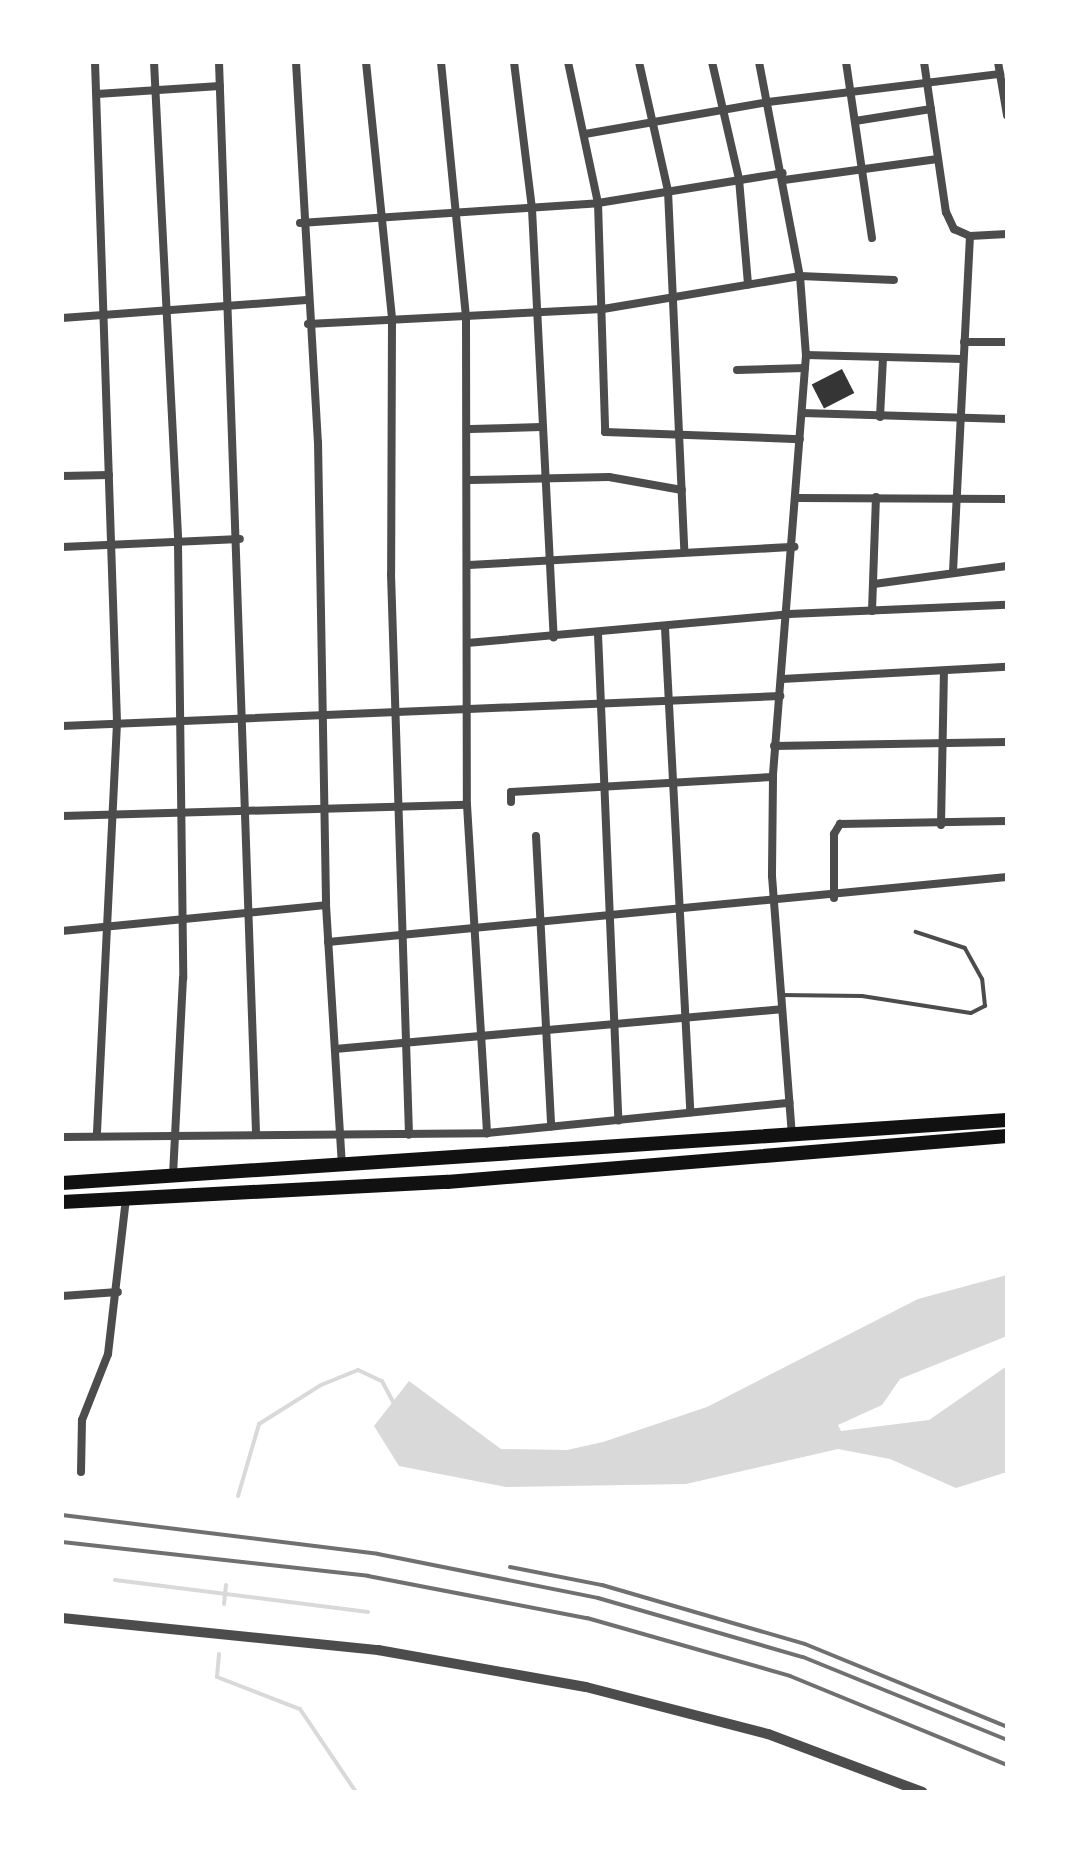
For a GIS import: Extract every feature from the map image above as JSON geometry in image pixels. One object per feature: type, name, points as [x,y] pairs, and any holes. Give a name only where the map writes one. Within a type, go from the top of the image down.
[{"type":"highway","points":[[62,1183],[1007,1120]]},
{"type":"highway","points":[[62,1202],[447,1182],[1007,1136]]},
{"type":"street","points":[[95,62],[106,317],[117,723],[111,926],[97,1136]]},
{"type":"street","points":[[154,62],[178,543],[182,812],[173,1177]]},
{"type":"street","points":[[219,62],[227,309],[240,539],[256,1131]]},
{"type":"street","points":[[296,62],[300,223],[308,324],[325,715],[326,905],[342,1165]]},
{"type":"street","points":[[366,62],[392,320],[398,808],[409,1135]]},
{"type":"street","points":[[441,62],[453,212],[466,319],[470,429],[467,805],[487,1133]]},
{"type":"street","points":[[514,62],[532,209],[539,313],[542,479],[554,637]]},
{"type":"street","points":[[568,62],[598,203],[605,432],[680,439],[800,439]]},
{"type":"street","points":[[639,62],[668,191],[684,549]]},
{"type":"street","points":[[712,62],[739,179],[748,285]]},
{"type":"street","points":[[759,62],[784,176],[800,276],[806,355],[795,547],[773,777],[774,903],[792,1135]]},
{"type":"street","points":[[846,62],[872,238]]},
{"type":"street","points":[[924,62],[950,223],[970,236],[1007,234]]},
{"type":"street","points":[[998,62],[1007,115]]},
{"type":"street","points":[[585,134],[768,102],[928,80],[1000,74]]},
{"type":"street","points":[[97,94],[220,86]]},
{"type":"street","points":[[855,121],[931,109]]},
{"type":"street","points":[[300,223],[381,215],[598,203],[739,179],[938,159]]},
{"type":"street","points":[[953,572],[970,236]]},
{"type":"street","points":[[308,324],[466,319],[603,309],[800,276],[894,280]]},
{"type":"street","points":[[62,318],[168,314],[306,300]]},
{"type":"street","points":[[964,342],[1007,342]]},
{"type":"street","points":[[806,355],[963,359]]},
{"type":"street","points":[[880,417],[883,357]]},
{"type":"street","points":[[737,370],[805,368]]},
{"type":"street","points":[[802,413],[1007,419]]},
{"type":"street","points":[[470,429],[541,427]]},
{"type":"street","points":[[62,476],[109,475]]},
{"type":"street","points":[[470,480],[626,477],[682,490]]},
{"type":"street","points":[[872,611],[876,497]]},
{"type":"street","points":[[798,498],[1007,499]]},
{"type":"street","points":[[62,547],[240,539]]},
{"type":"street","points":[[469,565],[684,549],[795,547]]},
{"type":"street","points":[[874,584],[1007,566]]},
{"type":"street","points":[[467,643],[665,628],[789,614],[1007,605]]},
{"type":"street","points":[[665,628],[690,1112]]},
{"type":"street","points":[[598,634],[618,1121]]},
{"type":"street","points":[[782,679],[944,673],[1007,667]]},
{"type":"street","points":[[941,825],[944,673]]},
{"type":"street","points":[[62,726],[780,696]]},
{"type":"street","points":[[774,746],[942,747],[1007,742]]},
{"type":"street","points":[[511,802],[511,792],[773,777]]},
{"type":"street","points":[[62,816],[116,817],[182,812],[467,805]]},
{"type":"street","points":[[834,898],[834,834],[840,824],[941,825],[1007,821]]},
{"type":"street","points":[[536,836],[538,923],[551,1127]]},
{"type":"street","points":[[328,942],[474,927],[680,913],[1007,877]]},
{"type":"street","points":[[62,931],[326,905]]},
{"type":"street","points":[[335,1049],[781,1009]]},
{"type":"street","points":[[62,1137],[256,1131],[340,1135],[487,1133],[790,1103]]},
{"type":"street","points":[[81,1472],[82,1420],[108,1354],[118,1292],[126,1198]]},
{"type":"street","points":[[62,1296],[118,1292]]},
{"type":"street","points":[[62,1618],[378,1650],[571,1684],[768,1734],[922,1792]]},
{"type":"lane","points":[[781,995],[862,996],[971,1013],[985,1006],[982,979],[965,948],[916,932]]},
{"type":"shaded area","points":[[1007,1275],[1007,1336],[900,1379],[882,1405],[838,1425],[841,1431],[929,1420],[1007,1366],[1007,1472],[956,1488],[890,1459],[838,1449],[686,1484],[506,1487],[399,1466],[374,1426],[409,1381],[501,1449],[567,1450],[603,1442],[707,1407],[918,1299]]},
{"type":"building","points":[[842,369],[854,393],[824,408],[812,384]]},
{"type":"waterway","points":[[238,1496],[259,1424],[321,1385],[358,1370],[382,1381],[393,1402]]},
{"type":"waterway","points":[[115,1580],[368,1612]]},
{"type":"waterway","points":[[224,1604],[226,1585]]},
{"type":"waterway","points":[[219,1654],[217,1677],[300,1709],[356,1792]]},
{"type":"railway","points":[[62,1515],[378,1554],[598,1598],[803,1657],[1007,1740]]},
{"type":"railway","points":[[62,1542],[368,1576],[587,1618],[790,1676],[1007,1765]]},
{"type":"railway","points":[[510,1567],[602,1585],[805,1644],[1007,1727]]}]
